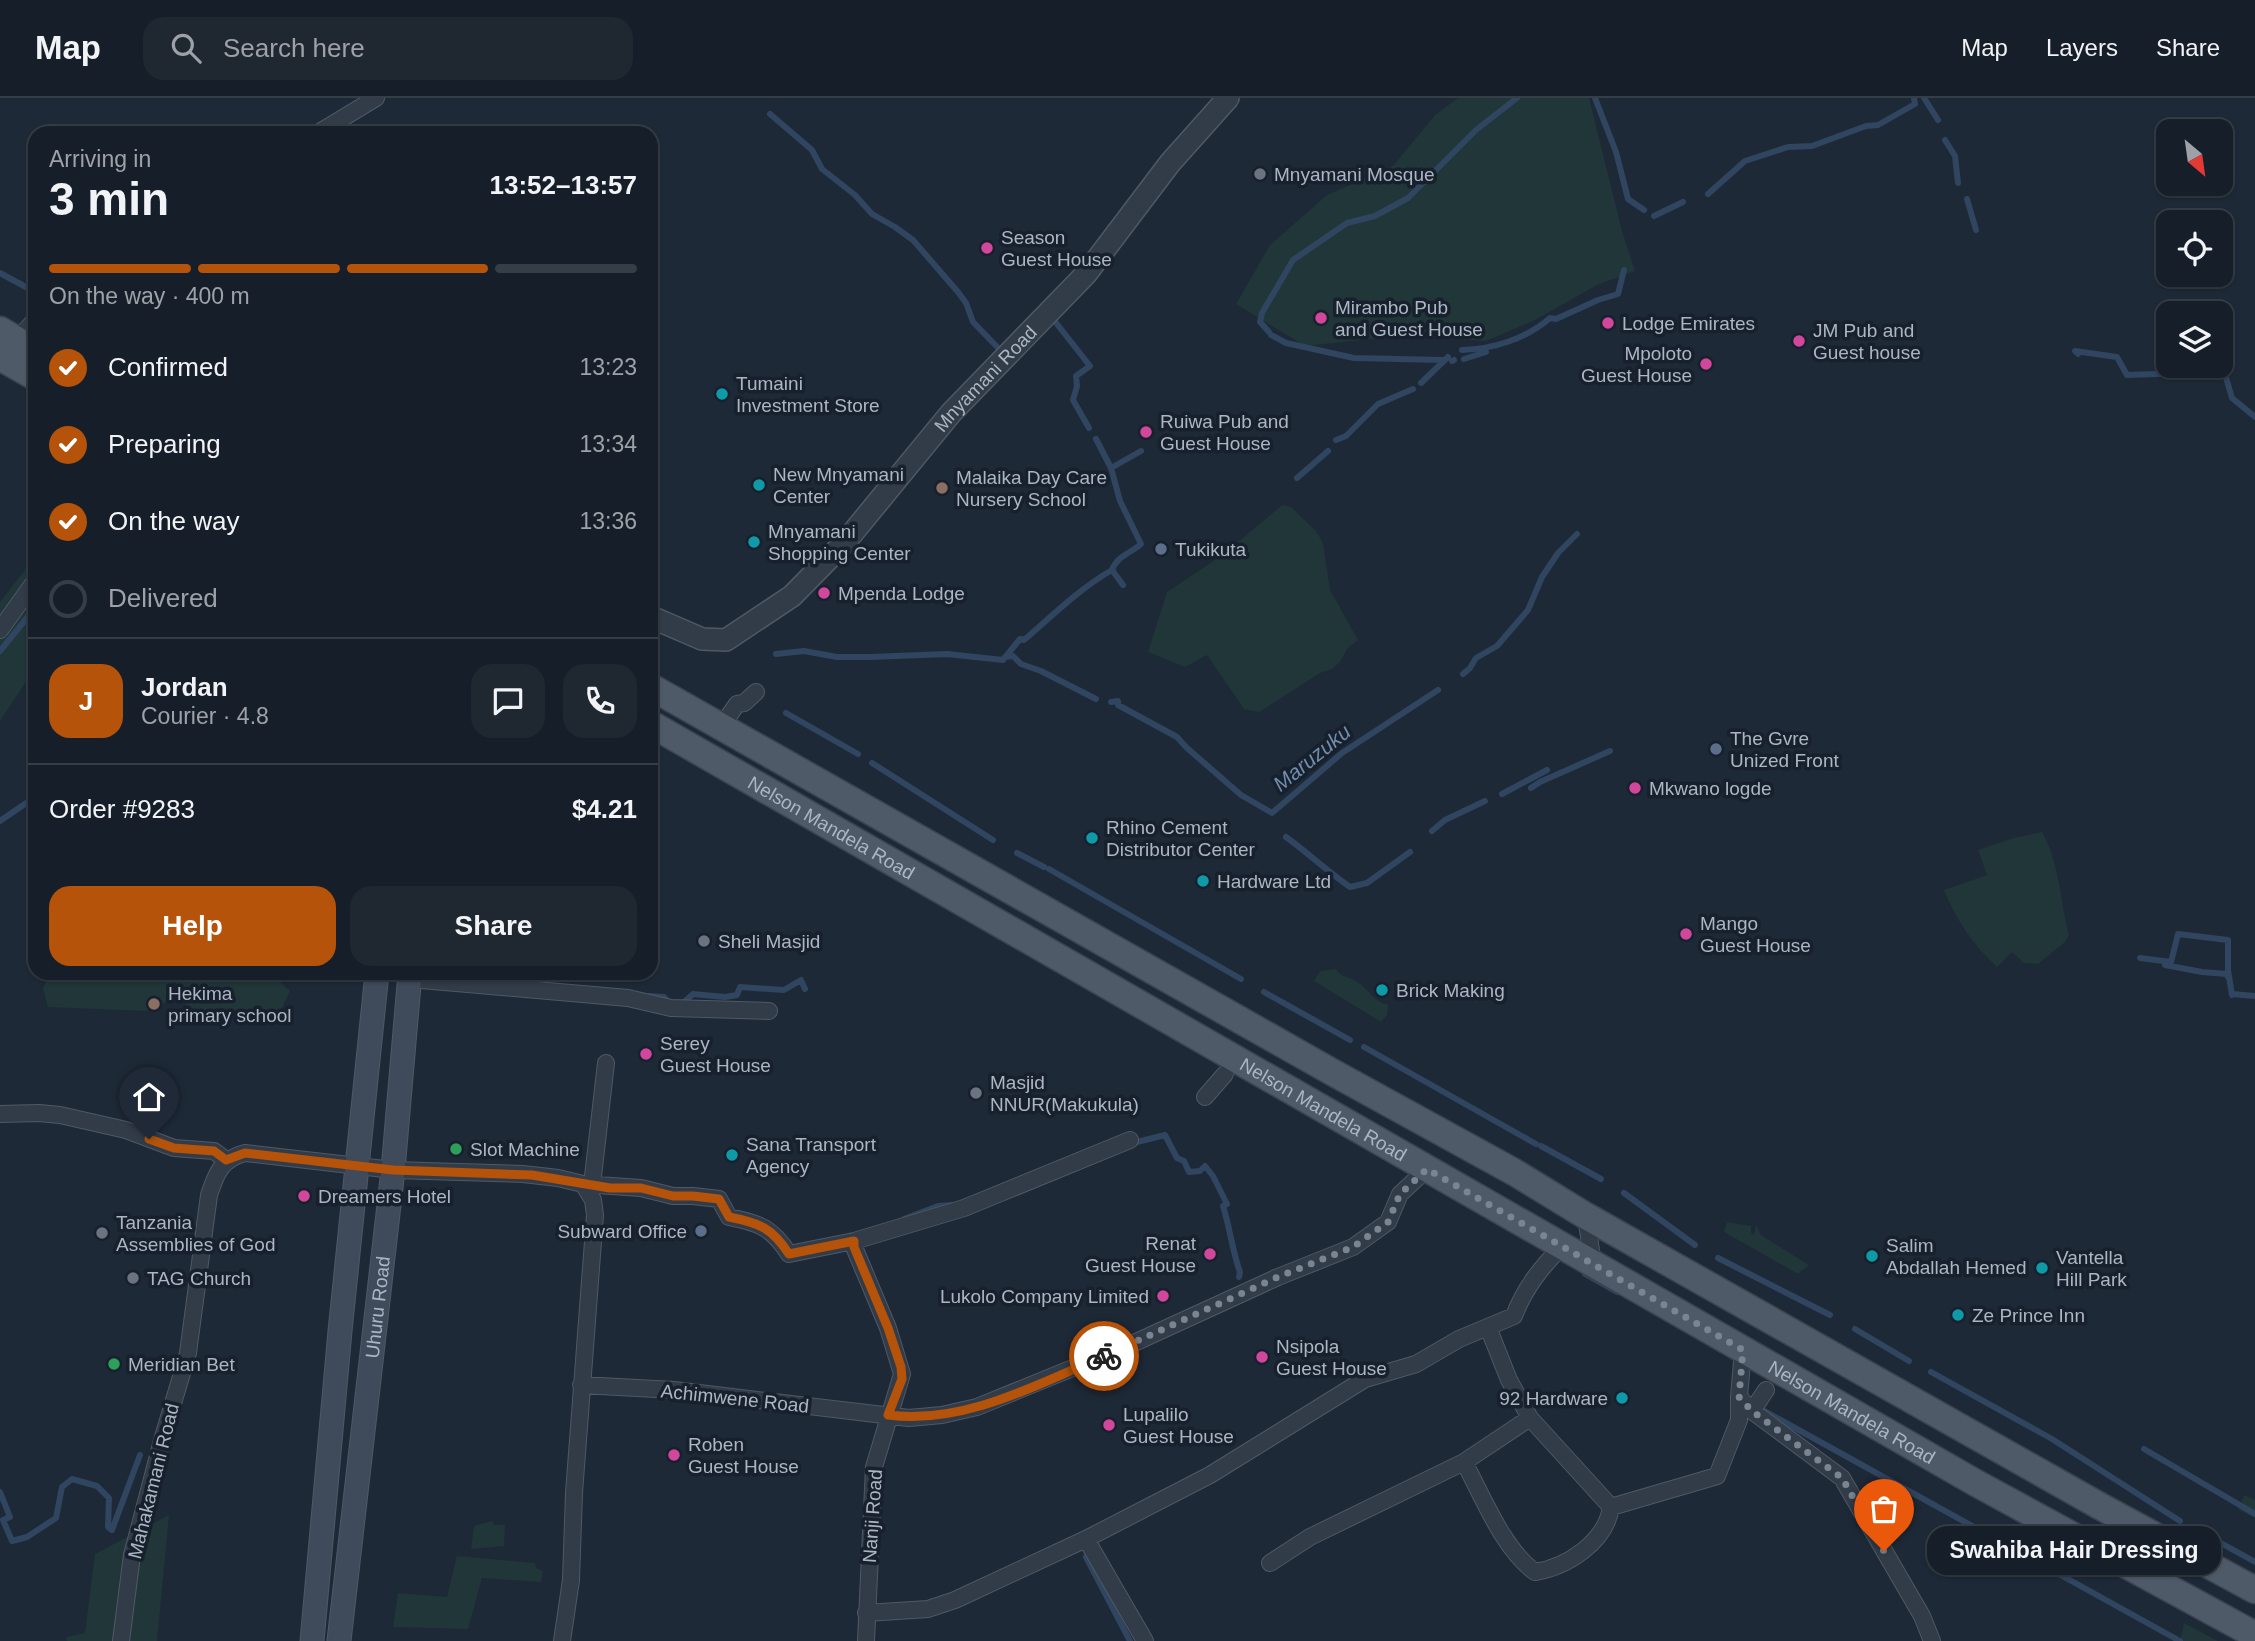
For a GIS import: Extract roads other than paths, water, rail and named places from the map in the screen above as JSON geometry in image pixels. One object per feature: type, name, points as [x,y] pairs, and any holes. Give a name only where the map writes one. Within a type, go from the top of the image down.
[{"type":"main road","points":[[10,347],[28,369]]},
{"type":"main road","name":"Nelson Mandela Road","points":[[658,691],[1514,1172],[2098,1505],[2255,1590]]},
{"type":"main road","name":"Nelson Mandela Road","points":[[658,728],[1976,1483],[2255,1635]]},
{"type":"main road","name":"Uhuru Road","points":[[312,1641],[340,1331],[376,980]]},
{"type":"main road","name":"Uhuru Road","points":[[340,1641],[393,1170],[410,980]]},
{"type":"street","points":[[330,126],[376,98]]},
{"type":"street","name":"Mnyamani Road","points":[[658,620],[702,639],[726,640],[792,596],[831,557],[946,418],[1086,274],[1170,163],[1227,98]]},
{"type":"street","points":[[10,347],[28,328]]},
{"type":"street","points":[[0,630],[28,591]]},
{"type":"street","points":[[721,727],[737,704],[744,703],[756,692]]},
{"type":"street","points":[[450,980],[628,998],[671,1007],[769,1011]]},
{"type":"street","points":[[562,1641],[571,1580],[574,1493],[595,1214],[587,1185],[606,1063]]},
{"type":"street","points":[[1205,1097],[1225,1074]]},
{"type":"street","points":[[0,1114],[60,1115],[126,1130],[174,1148],[214,1151],[226,1160],[245,1153],[393,1170],[523,1174],[587,1185],[641,1188],[673,1196],[719,1199],[729,1217],[752,1222],[777,1236],[789,1254],[854,1241],[964,1208],[1130,1140]]},
{"type":"street","name":"Mahakamani Road","points":[[121,1641],[132,1555],[188,1353],[209,1195],[216,1173],[226,1160]]},
{"type":"street","points":[[888,1415],[909,1418],[942,1415],[977,1407],[1134,1343],[1278,1277],[1353,1247],[1388,1222],[1400,1194],[1427,1169]]},
{"type":"street","points":[[1587,1216],[1593,1264]]},
{"type":"street","name":"Nanji Road","points":[[854,1241],[854,1247],[888,1328],[901,1367],[902,1379],[888,1415],[874,1467],[866,1641]]},
{"type":"street","points":[[866,1613],[928,1609],[956,1600],[1086,1539],[1210,1475],[1365,1379],[1416,1364],[1459,1339],[1514,1315],[1523,1294],[1540,1268],[1562,1246]]},
{"type":"street","points":[[1488,1327],[1509,1380],[1530,1418],[1611,1507]]},
{"type":"street","points":[[1611,1507],[1717,1476],[1739,1420],[1743,1350]]},
{"type":"street","name":"Achimwene Road","points":[[582,1385],[674,1390],[888,1415]]},
{"type":"street","points":[[1752,1411],[1766,1390]]},
{"type":"street","points":[[1739,1397],[1752,1411],[1842,1478],[1915,1604],[1932,1641]]},
{"type":"street","points":[[1270,1563],[1310,1537],[1464,1462],[1530,1418]]},
{"type":"street","points":[[1464,1462],[1505,1537],[1522,1563],[1535,1572],[1552,1570],[1588,1548],[1607,1523],[1611,1507]]},
{"type":"street","points":[[1086,1539],[1145,1641]]},
{"type":"waterway","points":[[1269,332],[1260,322],[1262,313],[1293,260],[1347,223],[1375,216],[1408,198],[1476,130],[1517,98]]},
{"type":"waterway","points":[[1595,98],[1616,152],[1628,199],[1644,210]]},
{"type":"waterway","points":[[1708,194],[1745,161],[1788,147],[1812,146],[1866,126],[1878,125],[1915,104],[1914,98]]},
{"type":"waterway","points":[[1924,98],[1938,120]]},
{"type":"waterway","points":[[770,114],[812,150],[822,169],[855,195],[872,214],[913,240],[958,292],[966,303],[973,322],[1004,354]]},
{"type":"waterway","points":[[1945,140],[1955,156],[1958,183]]},
{"type":"waterway","points":[[1967,199],[1976,230]]},
{"type":"waterway","points":[[1654,216],[1683,202]]},
{"type":"waterway","points":[[1462,350],[1509,342],[1550,318],[1556,319],[1618,294],[1624,270]]},
{"type":"waterway","points":[[0,273],[28,288]]},
{"type":"waterway","points":[[1056,316],[1053,319],[1090,366],[1076,376],[1077,386],[1073,400],[1089,428]]},
{"type":"waterway","points":[[1271,335],[1286,343],[1354,358],[1443,360]]},
{"type":"waterway","points":[[2078,354],[2075,351],[2117,357],[2127,375],[2156,374]]},
{"type":"waterway","points":[[1464,359],[1486,352]]},
{"type":"waterway","points":[[1421,383],[1448,357]]},
{"type":"waterway","points":[[2226,378],[2232,398],[2255,417]]},
{"type":"waterway","points":[[1336,440],[1346,436],[1378,404],[1413,389]]},
{"type":"waterway","points":[[776,654],[804,651],[837,657],[947,654],[1003,660],[1020,639],[1024,640],[1141,544],[1120,501],[1111,468],[1096,439]]},
{"type":"waterway","points":[[1111,468],[1141,451]]},
{"type":"waterway","points":[[1297,478],[1328,451]]},
{"type":"waterway","points":[[1463,674],[1476,658],[1497,646],[1528,610],[1542,577],[1558,553],[1577,534]]},
{"type":"waterway","points":[[1112,570],[1123,585]]},
{"type":"waterway","points":[[0,651],[28,617]]},
{"type":"waterway","points":[[1005,657],[1013,656],[1021,664],[1041,671],[1096,699]]},
{"type":"waterway","name":"Maruzuku","points":[[1111,702],[1118,701],[1118,705],[1177,737],[1241,795],[1272,813],[1342,753],[1438,690]]},
{"type":"waterway","points":[[786,713],[858,754]]},
{"type":"waterway","points":[[1531,788],[1610,751]]},
{"type":"waterway","points":[[872,763],[993,840]]},
{"type":"waterway","points":[[1502,794],[1547,770]]},
{"type":"waterway","points":[[1432,831],[1445,820],[1485,801]]},
{"type":"waterway","points":[[0,821],[28,802]]},
{"type":"waterway","points":[[1286,837],[1350,887],[1367,883],[1410,852]]},
{"type":"waterway","points":[[1017,853],[1044,867]]},
{"type":"waterway","points":[[1049,869],[1241,979]]},
{"type":"waterway","points":[[2140,958],[2171,962],[2178,934],[2228,940],[2228,970],[2232,995]]},
{"type":"waterway","points":[[2165,965],[2227,974],[2228,977]]},
{"type":"waterway","points":[[543,980],[548,989]]},
{"type":"waterway","points":[[683,1003],[693,994],[725,997],[737,995],[740,987],[784,990],[801,980],[805,989]]},
{"type":"waterway","points":[[1264,992],[1350,1040]]},
{"type":"waterway","points":[[2232,994],[2255,996]]},
{"type":"waterway","points":[[649,996],[664,997],[670,1004]]},
{"type":"waterway","points":[[1364,1047],[1536,1144]]},
{"type":"waterway","points":[[1133,1143],[1165,1135],[1177,1158],[1184,1161],[1189,1172],[1200,1171],[1205,1166],[1213,1176],[1227,1204],[1223,1206],[1239,1277]]},
{"type":"waterway","points":[[1541,1146],[1601,1179]]},
{"type":"waterway","points":[[1624,1193],[1695,1245]]},
{"type":"waterway","points":[[904,1219],[938,1206],[953,1205]]},
{"type":"waterway","points":[[1718,1258],[1830,1315]]},
{"type":"waterway","points":[[1585,1274],[1617,1292]]},
{"type":"waterway","points":[[1855,1329],[1909,1361]]},
{"type":"waterway","points":[[1931,1372],[2052,1439],[2180,1521]]},
{"type":"waterway","points":[[1759,1408],[2180,1641]]},
{"type":"waterway","points":[[2144,1449],[2255,1514]]},
{"type":"waterway","points":[[0,1492],[10,1517],[3,1520],[12,1541],[27,1537],[56,1518],[62,1487],[72,1479],[97,1486],[109,1498],[108,1527],[112,1530],[140,1455]]},
{"type":"waterway","points":[[2219,1542],[2255,1562]]},
{"type":"waterway","points":[[1086,1557],[1130,1641]]},
{"type":"place","name":"Mnyamani Mosque","points":[[1260,174]]},
{"type":"place","name":"Season Guest House","points":[[987,248]]},
{"type":"place","name":"Mirambo Pub and Guest House","points":[[1321,318]]},
{"type":"place","name":"Lodge Emirates","points":[[1608,323]]},
{"type":"place","name":"JM Pub and Guest house","points":[[1799,341]]},
{"type":"place","name":"Mpoloto Guest House","points":[[1706,364]]},
{"type":"place","name":"Tumaini Investment Store","points":[[722,394]]},
{"type":"place","name":"Ruiwa Pub and Guest House","points":[[1146,432]]},
{"type":"place","name":"New Mnyamani Center","points":[[759,485]]},
{"type":"place","name":"Malaika Day Care Nursery School","points":[[942,488]]},
{"type":"place","name":"Mnyamani Shopping Center","points":[[754,542]]},
{"type":"place","name":"Tukikuta","points":[[1161,549]]},
{"type":"place","name":"Mpenda Lodge","points":[[824,593]]},
{"type":"place","name":"The Gvre Unized Front","points":[[1716,749]]},
{"type":"place","name":"Mkwano logde","points":[[1635,788]]},
{"type":"place","name":"Rhino Cement Distributor Center","points":[[1092,838]]},
{"type":"place","name":"Hardware Ltd","points":[[1203,881]]},
{"type":"place","name":"Mango Guest House","points":[[1686,934]]},
{"type":"place","name":"Sheli Masjid","points":[[704,941]]},
{"type":"place","name":"Brick Making","points":[[1382,990]]},
{"type":"place","name":"Hekima primary school","points":[[154,1004]]},
{"type":"place","name":"Serey Guest House","points":[[646,1054]]},
{"type":"place","name":"Masjid NNUR(Makukula)","points":[[976,1093]]},
{"type":"place","name":"Slot Machine","points":[[456,1149]]},
{"type":"place","name":"Sana Transport Agency","points":[[732,1155]]},
{"type":"place","name":"Dreamers Hotel","points":[[304,1196]]},
{"type":"place","name":"Subward Office","points":[[701,1231]]},
{"type":"place","name":"Tanzania Assemblies of God","points":[[102,1233]]},
{"type":"place","name":"Renat Guest House","points":[[1210,1254]]},
{"type":"place","name":"Salim Abdallah Hemed","points":[[1872,1256]]},
{"type":"place","name":"Vantella Hill Park","points":[[2042,1268]]},
{"type":"place","name":"TAG Church","points":[[133,1278]]},
{"type":"place","name":"Lukolo Company Limited","points":[[1163,1296]]},
{"type":"place","name":"Ze Prince Inn","points":[[1958,1315]]},
{"type":"place","name":"Nsipola Guest House","points":[[1262,1357]]},
{"type":"place","name":"Meridian Bet","points":[[114,1364]]},
{"type":"place","name":"92 Hardware","points":[[1622,1398]]},
{"type":"place","name":"Lupalilo Guest House","points":[[1109,1425]]},
{"type":"place","name":"Roben Guest House","points":[[674,1455]]},
{"type":"place","name":"Swahiba Hair Dressing","points":[[1884,1551]]}]
